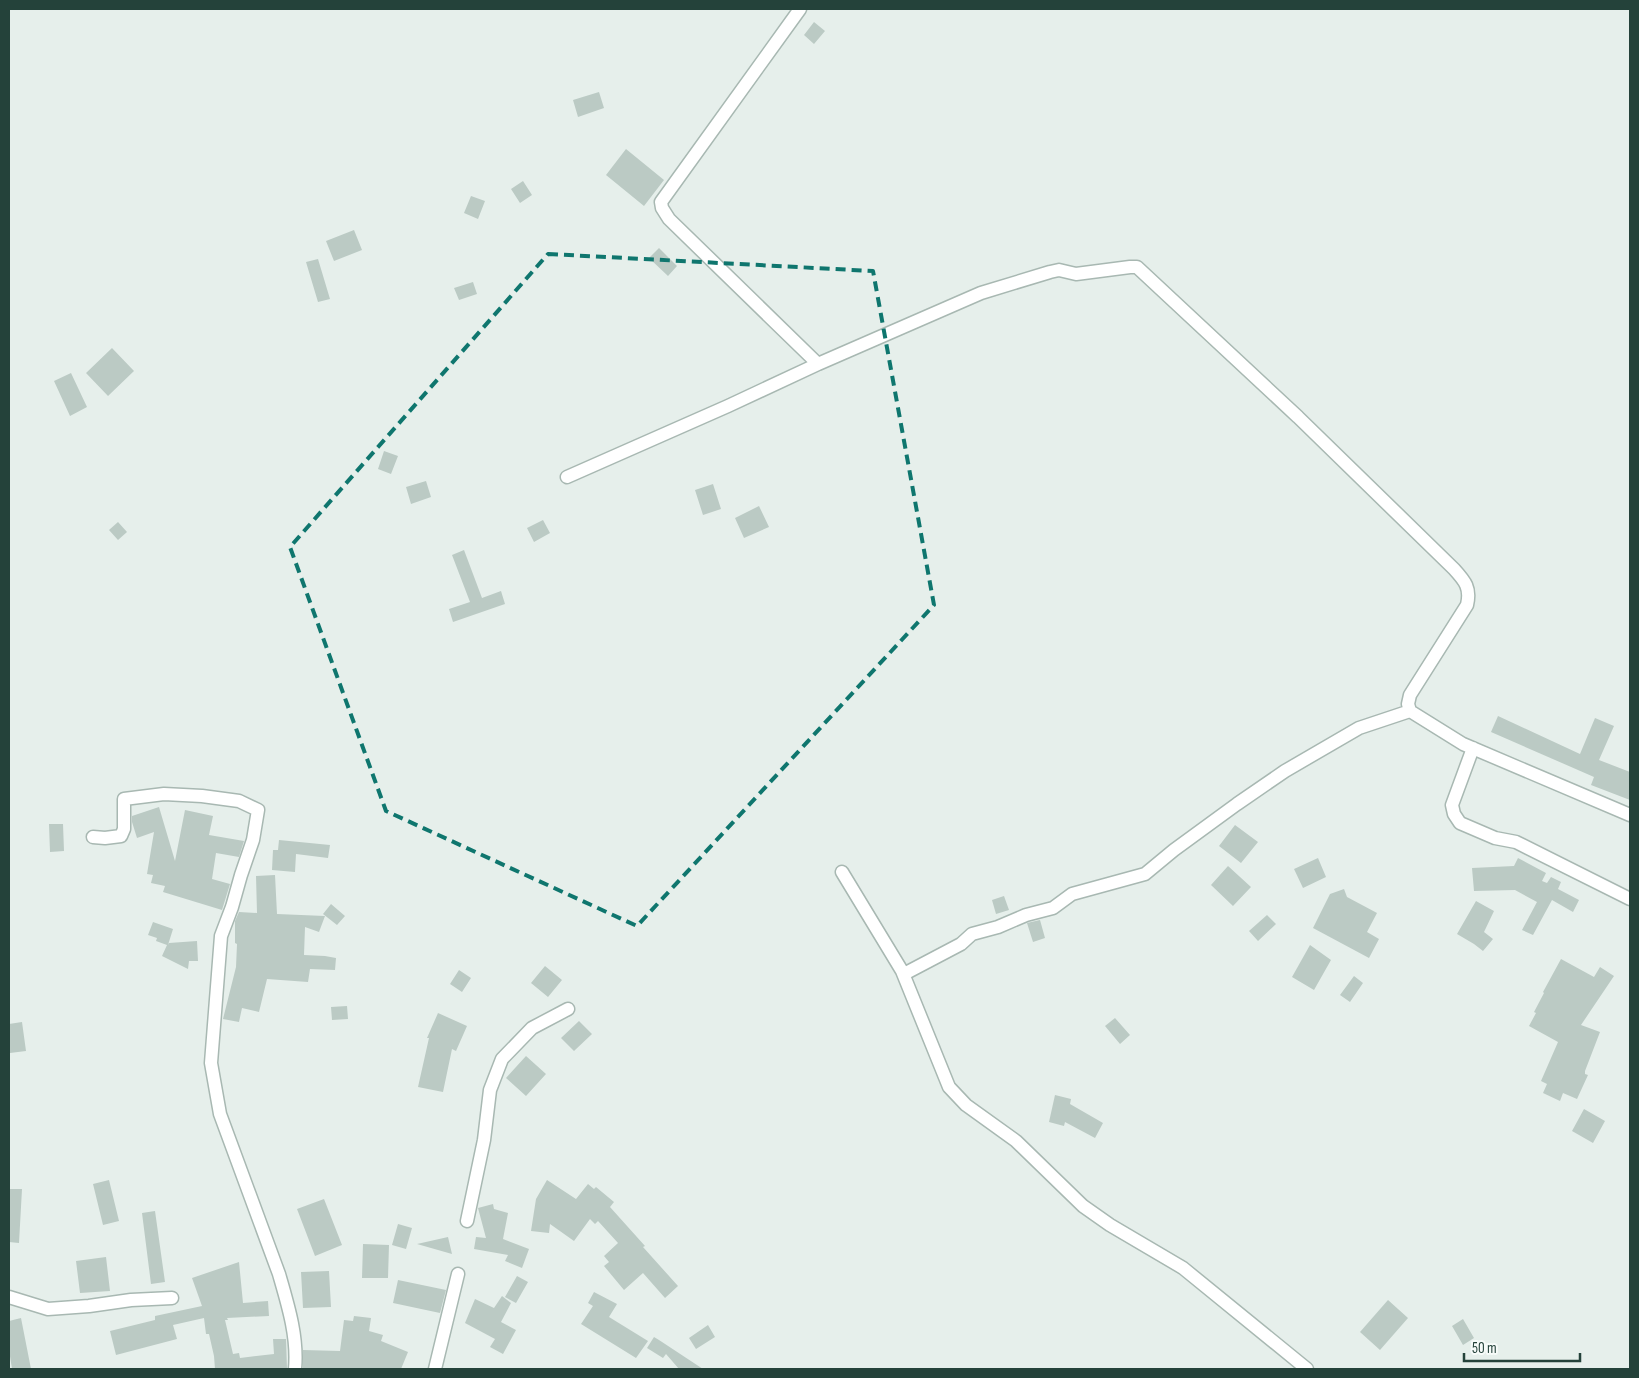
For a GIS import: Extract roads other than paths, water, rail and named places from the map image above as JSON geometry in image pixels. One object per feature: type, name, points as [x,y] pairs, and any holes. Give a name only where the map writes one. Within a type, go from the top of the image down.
[{"type":"street","points":[[800,9],[661,202],[662,208],[669,219],[818,364]]},
{"type":"street","points":[[567,477],[981,293],[1059,270],[1076,274],[1137,267],[1298,417],[1454,569],[1467,586],[1469,595],[1467,605],[1410,695],[1408,704],[1410,711],[1463,744],[1630,815]]},
{"type":"street","points":[[904,974],[961,944],[972,934],[998,927],[1026,915],[1053,908],[1072,894],[1145,874],[1174,850],[1285,771],[1359,728],[1410,711]]},
{"type":"street","points":[[1473,748],[1452,805],[1454,814],[1460,822],[1495,838],[1516,842],[1630,898]]},
{"type":"street","points":[[93,837],[121,836],[124,829],[124,799],[164,794],[202,796],[239,801],[258,810],[253,840],[221,936],[211,1063],[220,1114],[285,1294],[297,1353],[295,1369]]},
{"type":"street","points":[[842,872],[904,974],[948,1087],[966,1105],[1016,1141],[1083,1206],[1110,1225],[1183,1268],[1307,1369]]},
{"type":"street","points":[[468,1222],[484,1140],[490,1090],[502,1059],[532,1028],[568,1009]]},
{"type":"street","points":[[435,1369],[458,1274]]},
{"type":"street","points":[[9,1297],[48,1308],[172,1298]]}]
